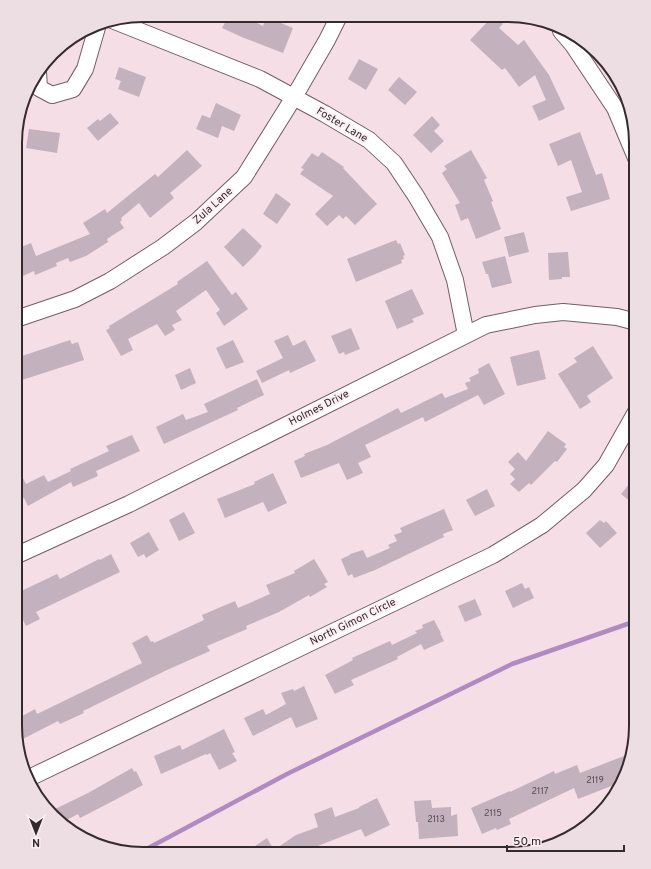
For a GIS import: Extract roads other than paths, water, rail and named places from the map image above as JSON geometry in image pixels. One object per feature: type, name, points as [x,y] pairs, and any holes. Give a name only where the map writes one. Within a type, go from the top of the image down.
[{"type":"street","name":"Zula Lane","points":[[22,317],[75,299],[110,281],[163,247],[196,222],[244,177],[294,97],[336,22]]},
{"type":"street","name":"Foster Lane","points":[[122,24],[260,80],[294,97],[368,140],[394,163],[416,196],[440,237],[455,280],[466,335]]},
{"type":"street","points":[[39,83],[39,88],[52,95],[73,89],[85,69],[96,32]]},
{"type":"street","points":[[565,37],[573,45],[615,108],[629,141]]},
{"type":"street","name":"Holmes Drive","points":[[22,553],[129,504],[486,325],[535,315],[563,312],[617,317],[629,320]]},
{"type":"street","name":"North Gimon Circle","points":[[34,776],[499,551],[542,526],[584,490],[606,465],[629,424]]},
{"type":"waterway","points":[[150,847],[287,774],[512,664],[629,623]]}]
